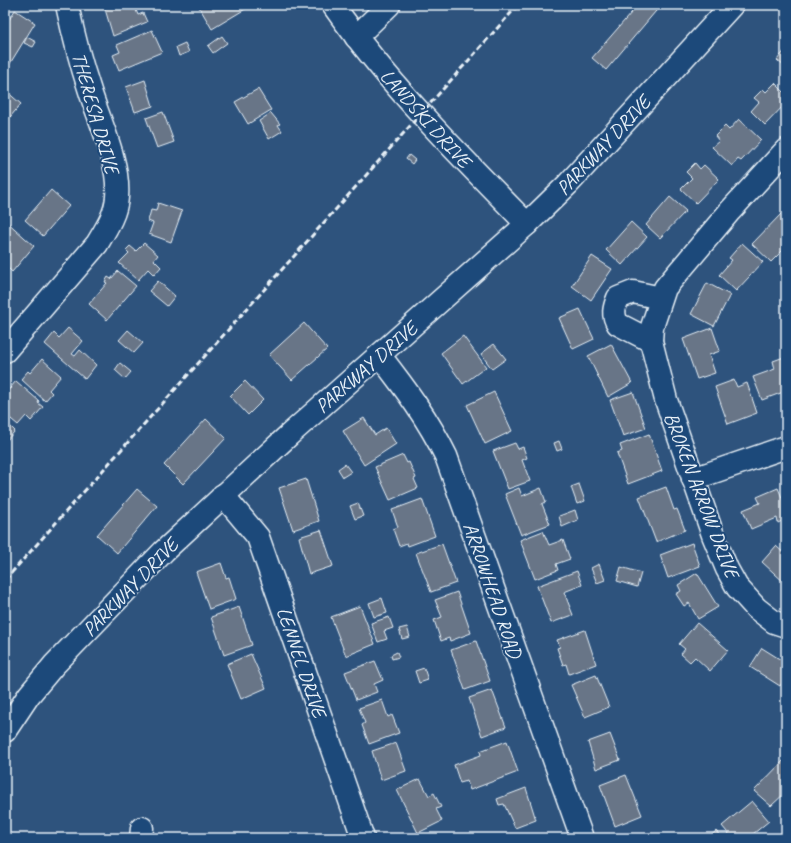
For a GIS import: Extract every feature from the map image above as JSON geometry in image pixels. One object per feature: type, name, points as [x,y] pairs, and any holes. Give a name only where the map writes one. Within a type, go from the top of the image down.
[{"type":"street","name":"THERESA DRIVE","points":[[5,351],[97,244],[108,226],[115,209],[117,196],[116,177],[112,160],[88,87],[67,5]]},
{"type":"street","name":"LANDSKI DRIVE","points":[[333,5],[383,71],[432,125],[527,224]]},
{"type":"street","points":[[356,37],[389,5]]},
{"type":"street","name":"PARKWAY DRIVE","points":[[5,731],[29,695],[54,665],[164,551],[223,495],[527,224],[568,184],[732,5]]},
{"type":"street","name":"BROKEN ARROW DRIVE","points":[[786,150],[677,271],[665,288],[661,298],[652,327],[651,341],[666,400],[713,536],[727,569],[737,587],[756,608],[774,622],[786,626]]},
{"type":"street","points":[[651,341],[635,335],[618,324],[613,314],[618,298],[623,295],[633,292],[661,298]]},
{"type":"street","name":"ARROWHEAD ROAD","points":[[380,356],[414,401],[433,430],[446,456],[582,838]]},
{"type":"street","points":[[694,479],[786,447]]},
{"type":"street","name":"LENNEL DRIVE","points":[[223,495],[258,537],[363,838]]},
{"type":"building","points":[[115,5],[134,5],[138,15],[143,13],[147,22],[113,36],[105,9]]},
{"type":"building","points":[[198,5],[252,5],[212,29]]},
{"type":"building","points":[[638,5],[661,5],[606,70],[592,58]]},
{"type":"building","points":[[15,10],[35,23],[6,70],[5,34],[8,29],[5,26]]},
{"type":"building","points":[[152,30],[162,52],[119,70],[113,55],[120,52],[117,45]]},
{"type":"building","points":[[222,36],[227,43],[213,53],[208,46]]},
{"type":"building","points":[[27,37],[36,42],[33,47],[24,43]]},
{"type":"building","points":[[185,43],[189,52],[179,56],[176,47]]},
{"type":"building","points":[[786,49],[786,68],[777,60]]},
{"type":"building","points":[[145,80],[153,106],[135,112],[126,87]]},
{"type":"building","points":[[775,83],[786,94],[786,103],[765,125],[751,111],[759,102],[754,98],[763,89],[766,92]]},
{"type":"building","points":[[258,89],[271,110],[248,124],[235,102]]},
{"type":"building","points":[[5,90],[21,104],[5,123]]},
{"type":"building","points":[[163,112],[174,142],[157,148],[146,118]]},
{"type":"building","points":[[271,113],[280,124],[278,125],[282,131],[269,139],[259,121]]},
{"type":"building","points":[[739,119],[761,140],[741,161],[738,159],[732,166],[712,147],[719,141],[715,136],[725,126],[729,130]]},
{"type":"building","points":[[409,155],[415,160],[412,164],[406,159]]},
{"type":"building","points":[[695,163],[700,169],[704,165],[719,179],[696,203],[681,189],[692,178],[686,172]]},
{"type":"building","points":[[51,190],[69,206],[43,236],[25,220]]},
{"type":"building","points":[[670,197],[686,211],[660,238],[646,225]]},
{"type":"building","points":[[158,203],[182,211],[171,242],[149,234],[153,223],[148,221],[151,210],[156,211]]},
{"type":"building","points":[[782,213],[786,217],[786,247],[771,262],[752,244]]},
{"type":"building","points":[[5,220],[34,246],[12,272],[5,265]]},
{"type":"building","points":[[631,222],[647,237],[622,265],[606,250]]},
{"type":"building","points":[[144,243],[158,255],[154,260],[161,267],[154,275],[148,269],[138,280],[119,263],[129,253],[126,250],[130,246],[136,251]]},
{"type":"building","points":[[742,243],[763,262],[736,291],[719,275],[732,260],[729,258]]},
{"type":"building","points":[[592,256],[612,269],[591,300],[572,286]]},
{"type":"building","points":[[118,271],[136,286],[107,320],[89,304],[107,283],[105,282],[108,277],[111,279]]},
{"type":"building","points":[[158,281],[175,296],[167,306],[149,291]]},
{"type":"building","points":[[707,283],[730,295],[714,326],[691,314]]},
{"type":"building","points":[[580,309],[594,339],[573,349],[559,318]]},
{"type":"building","points":[[304,323],[327,349],[292,380],[269,355]]},
{"type":"building","points":[[68,328],[83,341],[72,354],[75,356],[80,350],[96,365],[85,379],[45,344],[54,333],[59,338]]},
{"type":"building","points":[[712,328],[720,351],[709,355],[715,373],[697,379],[683,339]]},
{"type":"building","points":[[128,330],[143,343],[134,353],[119,340]]},
{"type":"building","points":[[463,336],[486,367],[463,384],[441,353]]},
{"type":"building","points":[[494,344],[506,359],[492,369],[481,354]]},
{"type":"building","points":[[611,344],[632,383],[608,397],[588,356]]},
{"type":"building","points":[[784,357],[786,391],[762,400],[753,377],[775,369],[773,361]]},
{"type":"building","points":[[42,359],[61,376],[49,390],[52,393],[45,401],[21,379],[28,371],[30,373]]},
{"type":"building","points":[[120,363],[131,372],[125,379],[115,370]]},
{"type":"building","points":[[734,380],[737,387],[747,383],[757,413],[728,424],[715,387]]},
{"type":"building","points":[[16,381],[39,401],[38,403],[43,407],[31,421],[26,416],[18,425],[5,414],[5,394]]},
{"type":"building","points":[[245,381],[263,400],[248,415],[230,396]]},
{"type":"building","points":[[494,392],[512,431],[485,444],[467,405]]},
{"type":"building","points":[[633,392],[646,428],[623,436],[610,400]]},
{"type":"building","points":[[364,418],[375,435],[386,428],[396,444],[364,465],[343,431]]},
{"type":"building","points":[[206,419],[226,438],[183,484],[164,465]]},
{"type":"building","points":[[5,421],[15,431],[5,442]]},
{"type":"building","points":[[649,434],[662,471],[628,484],[617,453],[622,451],[620,445]]},
{"type":"building","points":[[559,441],[562,449],[557,451],[554,443]]},
{"type":"building","points":[[515,443],[518,449],[523,447],[527,458],[522,460],[530,481],[508,489],[493,451]]},
{"type":"building","points":[[403,455],[407,463],[409,462],[416,478],[414,479],[418,488],[390,500],[375,467]]},
{"type":"building","points":[[345,464],[351,472],[343,477],[338,469]]},
{"type":"building","points":[[306,479],[319,521],[293,530],[279,488]]},
{"type":"building","points":[[579,484],[585,501],[577,504],[571,487]]},
{"type":"building","points":[[666,487],[674,510],[677,509],[685,530],[656,542],[639,497]]},
{"type":"building","points":[[519,488],[522,496],[541,488],[546,502],[542,504],[550,524],[521,535],[505,494]]},
{"type":"building","points":[[778,488],[786,507],[786,519],[778,523],[777,518],[751,529],[743,510],[760,503],[757,497]]},
{"type":"building","points":[[137,489],[157,506],[117,553],[97,535]]},
{"type":"building","points":[[422,499],[435,536],[408,546],[407,543],[399,546],[393,529],[398,527],[392,510]]},
{"type":"building","points":[[358,503],[363,516],[355,519],[350,506]]},
{"type":"building","points":[[575,510],[578,520],[562,527],[559,516]]},
{"type":"building","points":[[321,530],[333,566],[309,574],[299,537]]},
{"type":"building","points":[[543,531],[549,545],[563,540],[570,559],[556,564],[558,570],[535,579],[520,540]]},
{"type":"building","points":[[692,543],[700,566],[668,578],[660,555]]},
{"type":"building","points":[[442,544],[456,583],[431,592],[416,553]]},
{"type":"building","points":[[776,546],[786,555],[786,584],[762,562]]},
{"type":"building","points":[[221,563],[226,578],[229,577],[236,599],[209,609],[196,572]]},
{"type":"building","points":[[599,564],[605,580],[597,583],[591,568]]},
{"type":"building","points":[[621,567],[641,573],[637,587],[617,581]]},
{"type":"building","points":[[577,571],[582,585],[564,592],[573,615],[551,623],[537,586]]},
{"type":"building","points":[[697,573],[718,607],[698,619],[689,603],[684,606],[676,594],[681,591],[678,585]]},
{"type":"building","points":[[457,592],[471,633],[450,641],[449,638],[441,641],[434,620],[442,617],[435,600]]},
{"type":"building","points":[[382,598],[387,613],[374,617],[369,603]]},
{"type":"building","points":[[360,606],[375,644],[346,656],[331,617]]},
{"type":"building","points":[[239,607],[252,645],[224,655],[211,617]]},
{"type":"building","points":[[389,617],[393,628],[384,631],[387,639],[378,642],[371,623]]},
{"type":"building","points":[[697,623],[728,650],[710,671],[695,657],[690,662],[681,654],[685,649],[679,644]]},
{"type":"building","points":[[407,627],[410,637],[402,639],[399,629]]},
{"type":"building","points":[[585,630],[596,664],[569,674],[566,664],[563,665],[557,648],[560,647],[557,640]]},
{"type":"building","points":[[476,641],[490,681],[465,690],[451,650]]},
{"type":"building","points":[[762,648],[786,663],[786,677],[780,686],[750,667]]},
{"type":"building","points":[[397,652],[399,657],[392,659],[391,655]]},
{"type":"building","points":[[251,654],[266,688],[241,699],[227,664]]},
{"type":"building","points":[[375,661],[383,680],[374,684],[377,692],[356,700],[345,672]]},
{"type":"building","points":[[424,668],[428,680],[419,683],[415,671]]},
{"type":"building","points":[[596,675],[609,707],[585,717],[571,685]]},
{"type":"building","points":[[492,690],[506,727],[482,736],[469,698]]},
{"type":"building","points":[[382,700],[388,717],[392,715],[399,733],[369,744],[362,725],[365,723],[359,708]]},
{"type":"building","points":[[610,734],[620,760],[596,769],[588,742]]},
{"type":"building","points":[[507,741],[518,772],[470,790],[467,781],[460,783],[454,765],[481,755],[480,751]]},
{"type":"building","points":[[396,743],[406,771],[381,780],[372,751]]},
{"type":"building","points":[[784,760],[786,761],[786,792],[771,806],[754,791]]},
{"type":"building","points":[[626,775],[642,815],[615,826],[600,785]]},
{"type":"building","points":[[420,779],[429,796],[434,793],[441,807],[436,809],[442,821],[418,833],[397,790]]},
{"type":"building","points":[[526,788],[536,820],[515,828],[504,804],[499,805],[497,799]]},
{"type":"building","points":[[752,801],[769,821],[748,838],[732,838],[722,826]]},
{"type":"building","points":[[716,831],[722,838],[708,838]]},
{"type":"railway","points":[[5,580],[518,5]]}]
